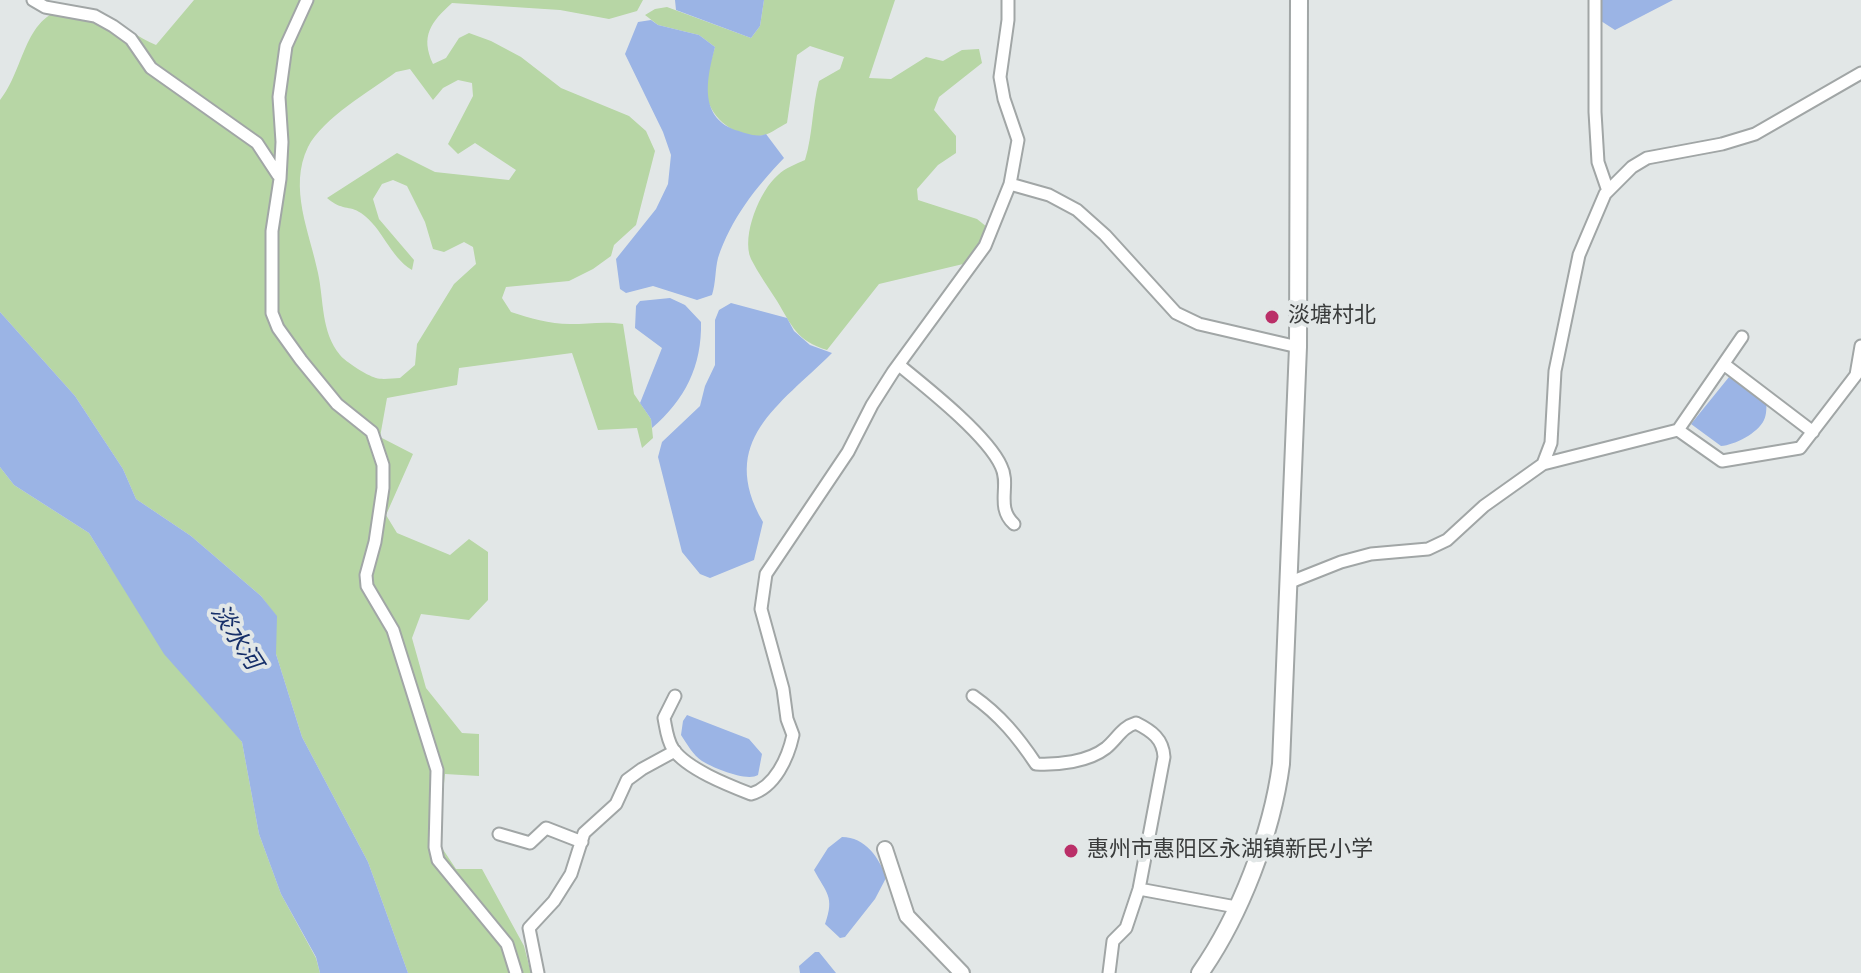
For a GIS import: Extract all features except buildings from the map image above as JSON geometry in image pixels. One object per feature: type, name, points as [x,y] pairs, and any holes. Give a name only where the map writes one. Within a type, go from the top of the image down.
[{"type":"main road","points":[[1200,973],[1236,907],[1263,840],[1280,775],[1298,347],[1299,0]]},
{"type":"street","points":[[33,0],[45,7],[95,16],[131,39],[151,68],[257,143],[273,163],[280,179]]},
{"type":"street","points":[[307,0],[286,46],[279,97],[282,142],[272,231],[272,313],[278,328],[337,404],[372,432],[383,465],[383,488],[375,542],[366,575],[367,586],[393,630],[437,770],[435,847],[438,860],[507,944],[516,973]]},
{"type":"street","points":[[675,696],[664,718],[675,751],[720,781],[751,794],[766,784],[782,766],[793,735],[761,609],[766,574],[848,452],[872,405],[985,246],[1010,184],[1018,140],[1000,77],[1008,0]]},
{"type":"street","points":[[1595,0],[1598,162],[1608,191]]},
{"type":"street","points":[[1543,464],[1551,443],[1555,371],[1579,255],[1608,191],[1632,167],[1647,158],[1722,144],[1755,134],[1861,73]]},
{"type":"street","points":[[1010,184],[1049,195],[1077,210],[1105,235],[1176,313],[1199,324],[1298,347]]},
{"type":"street","points":[[1288,583],[1371,554],[1428,549],[1447,540],[1484,506],[1543,464],[1678,430],[1742,337]]},
{"type":"street","points":[[1678,430],[1722,461],[1800,448],[1856,375],[1861,346]]},
{"type":"street","points":[[899,365],[936,395],[993,453],[1003,468],[1002,500],[1007,518],[1014,524]]},
{"type":"street","points":[[1725,365],[1813,432]]},
{"type":"street","points":[[973,696],[993,710],[1016,734],[1036,764],[1051,765],[1087,758],[1104,750],[1128,726],[1136,723],[1152,730],[1163,745],[1164,757],[1139,889],[1126,928],[1113,941],[1109,973]]},
{"type":"street","points":[[538,973],[529,928],[554,901],[571,874],[590,825],[616,804],[627,780],[675,751]]},
{"type":"street","points":[[499,834],[530,843],[546,828],[582,842]]},
{"type":"street","points":[[885,849],[907,916],[962,973]]},
{"type":"street","points":[[1139,889],[1236,907]]},
{"type":"green space","points":[[194,0],[643,0],[637,11],[609,19],[560,10],[452,3],[433,23],[428,45],[433,64],[446,58],[459,38],[469,33],[491,41],[521,57],[561,88],[629,116],[646,131],[655,151],[636,225],[614,245],[611,256],[569,281],[506,287],[502,298],[511,312],[540,320],[562,324],[623,324],[634,394],[651,419],[653,438],[642,448],[637,428],[598,430],[572,353],[459,368],[457,385],[387,398],[380,437],[413,454],[386,515],[397,533],[450,555],[469,539],[488,552],[488,600],[469,620],[421,614],[412,638],[426,688],[462,733],[479,734],[479,776],[445,774],[438,842],[456,869],[482,869],[524,946],[531,973],[408,973],[368,862],[302,737],[276,654],[276,616],[261,596],[191,536],[136,499],[123,469],[75,396],[0,312],[0,100],[33,33],[52,14],[82,8],[114,20],[156,45]],"holes":[[[410,69],[433,100],[443,88],[458,80],[472,83],[473,96],[448,144],[458,154],[475,143],[516,170],[509,180],[435,172],[397,153],[327,198],[369,219],[397,257],[412,270],[414,260],[379,219],[373,199],[382,184],[393,180],[407,186],[425,222],[433,249],[444,252],[464,242],[473,247],[476,264],[454,284],[417,344],[415,365],[400,378],[379,379],[343,358],[329,336],[318,273],[302,210],[302,163],[308,147],[324,126],[396,72]]]},
{"type":"green space","points":[[764,0],[895,0],[869,78],[891,79],[926,57],[943,61],[962,50],[979,49],[982,63],[939,97],[934,110],[956,136],[956,153],[938,165],[917,189],[918,200],[977,219],[997,235],[980,260],[879,284],[827,350],[802,337],[792,325],[751,259],[748,238],[754,214],[771,182],[784,170],[805,160],[819,81],[840,69],[844,57],[810,46],[797,55],[787,123],[766,135],[749,135],[731,129],[711,109],[706,91],[715,47],[699,35],[658,25],[645,15],[667,7],[751,38],[760,26]]},
{"type":"green space","points":[[0,467],[14,485],[89,533],[109,565],[242,742],[259,834],[281,894],[316,958],[320,973],[0,973]]},
{"type":"water","points":[[675,0],[764,0],[760,26],[751,38],[676,10]]},
{"type":"water","points":[[1599,0],[1673,0],[1615,30],[1601,21]]},
{"type":"water","points":[[651,20],[658,25],[699,35],[715,47],[708,95],[715,115],[735,130],[766,134],[784,158],[754,192],[730,230],[718,258],[712,295],[697,300],[653,286],[626,293],[620,289],[616,259],[656,209],[668,184],[671,155],[625,54],[638,22]]},
{"type":"water","points":[[670,298],[685,305],[701,322],[701,338],[695,367],[682,394],[652,428],[651,419],[640,403],[662,348],[635,328],[636,306],[640,301]]},
{"type":"water","points":[[731,303],[787,318],[794,331],[810,345],[832,353],[775,408],[760,427],[751,447],[747,469],[751,494],[763,522],[754,560],[710,578],[700,574],[682,552],[658,457],[662,442],[700,406],[715,365],[715,320],[719,310]]},
{"type":"water","name":"淡水河","points":[[0,312],[75,396],[123,469],[136,499],[191,536],[261,596],[277,616],[276,654],[302,737],[368,862],[408,973],[320,973],[316,957],[281,894],[259,834],[242,742],[164,654],[89,533],[14,485],[0,467]]},
{"type":"water","points":[[1729,377],[1767,400],[1766,413],[1761,425],[1751,434],[1721,446],[1691,424]]},
{"type":"water","points":[[687,715],[749,739],[762,754],[758,775],[746,777],[730,773],[699,759],[681,735]]},
{"type":"water","points":[[842,837],[858,841],[870,850],[886,878],[875,899],[845,937],[840,938],[825,924],[829,901],[814,870],[828,848]]},
{"type":"water","points":[[819,952],[836,973],[800,973],[799,966]]},
{"type":"place","name":"淡塘村北","points":[[1272,317]]},
{"type":"place","name":"惠州市惠阳区永湖镇新民小学","points":[[1071,851]]}]
